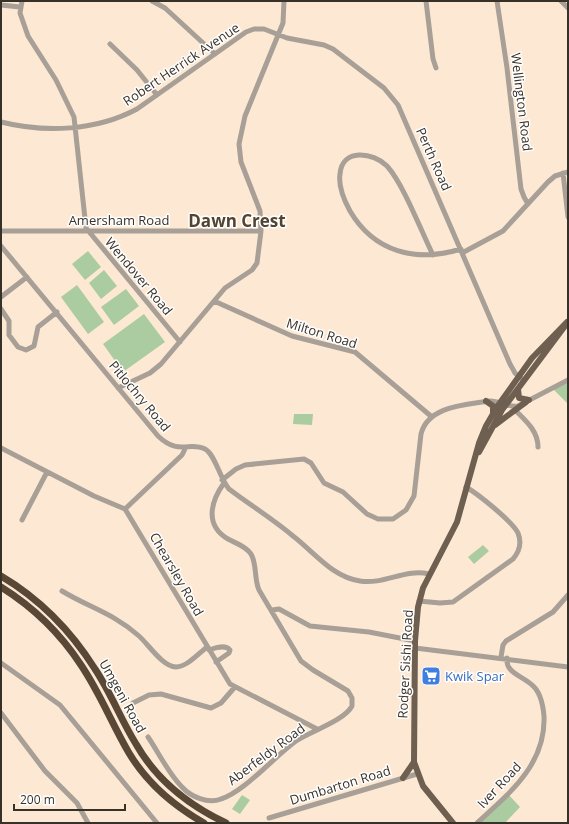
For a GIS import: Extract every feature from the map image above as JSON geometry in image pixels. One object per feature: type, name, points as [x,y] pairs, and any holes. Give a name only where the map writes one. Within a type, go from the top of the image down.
[{"type":"highway","name":"Umgeni Road","points":[[1,576],[25,591],[45,608],[75,640],[96,670],[136,744],[162,779],[189,803],[226,823]]},
{"type":"highway","name":"Umgeni Road","points":[[1,587],[39,615],[69,648],[101,698],[130,753],[150,780],[171,801],[204,823]]},
{"type":"main road","name":"Rodger Sishi Road","points":[[476,458],[519,376],[532,358],[568,321]]},
{"type":"main road","name":"Rodger Sishi Road","points":[[453,823],[423,786],[417,774],[414,762],[415,644],[419,601],[429,574],[454,530],[481,437],[492,414],[525,380],[559,336],[568,321]]},
{"type":"main road","points":[[518,388],[519,398],[528,401]]},
{"type":"main road","points":[[486,401],[493,406],[492,414]]},
{"type":"main road","points":[[491,428],[528,401]]},
{"type":"main road","points":[[403,778],[414,762]]},
{"type":"street","points":[[22,1],[20,7],[21,18],[28,36],[64,95],[74,117],[87,231]]},
{"type":"street","points":[[152,1],[160,3],[215,54]]},
{"type":"street","points":[[118,388],[153,370],[180,342],[229,285],[254,268],[258,257],[261,231],[260,211],[241,162],[239,144],[245,116],[284,16],[284,1]]},
{"type":"street","points":[[426,1],[433,59],[436,68]]},
{"type":"street","name":"Wellington Road","points":[[496,1],[507,68],[521,189],[528,204]]},
{"type":"street","points":[[561,1],[568,8]]},
{"type":"street","points":[[1,5],[20,7]]},
{"type":"street","name":"Robert Herrick Avenue","points":[[1,122],[32,129],[76,127],[124,116],[137,109],[215,54],[254,29],[264,29],[278,34]]},
{"type":"street","name":"Perth Road","points":[[278,34],[333,49],[389,93],[401,112],[510,364],[519,376],[525,380]]},
{"type":"street","points":[[110,44],[137,70],[157,95]]},
{"type":"street","points":[[432,255],[402,190],[386,165],[376,158],[366,155],[357,155],[348,158],[343,164],[340,174],[341,191],[344,200],[362,228],[377,242],[390,249],[402,252],[432,255],[461,251],[503,231],[552,178],[566,173],[568,217]]},
{"type":"street","name":"Amersham Road","points":[[1,231],[261,231]]},
{"type":"street","name":"Wendover Road","points":[[87,231],[180,342]]},
{"type":"street","name":"Pitlochry Road","points":[[2,248],[57,312],[161,439],[172,446],[207,450],[212,457],[223,481],[233,491],[294,536],[329,567],[343,576],[365,582],[416,573],[429,574]]},
{"type":"street","points":[[1,297],[27,277]]},
{"type":"street","name":"Milton Road","points":[[214,301],[292,336],[355,352],[432,417]]},
{"type":"street","points":[[1,309],[9,321],[9,335],[18,347],[26,350],[34,346],[38,327],[57,312]]},
{"type":"street","name":"Aberfeldy Road","points":[[148,737],[171,774],[185,790],[201,799],[218,800],[235,791],[291,745],[346,713],[352,706],[352,698],[344,688],[314,670],[301,660],[256,584],[251,554],[244,548],[223,536],[213,522],[213,501],[223,481],[236,469],[245,465],[304,458],[311,463],[324,484],[343,492],[367,514],[378,519],[393,519],[406,510],[414,496],[421,434],[423,426],[432,417],[446,409],[486,401],[516,407],[568,380]]},
{"type":"street","points":[[516,411],[533,428],[538,437],[538,447]]},
{"type":"street","points":[[1,448],[47,472],[125,509],[182,455],[185,448]]},
{"type":"street","points":[[22,520],[47,472]]},
{"type":"street","points":[[419,601],[446,603],[458,600],[513,559],[519,550],[520,539],[517,532],[508,521],[466,487]]},
{"type":"street","name":"Chearsley Road","points":[[125,509],[227,680],[234,688],[317,729]]},
{"type":"street","points":[[62,591],[115,618],[133,631],[164,661],[172,666],[184,665],[208,649],[227,647],[230,650],[230,653],[216,662]]},
{"type":"street","points":[[504,658],[503,645],[506,641],[553,612],[568,595]]},
{"type":"street","points":[[272,610],[279,609],[310,626],[369,632],[415,644],[568,667]]},
{"type":"street","name":"Iver Road","points":[[477,823],[505,798],[527,773],[539,748],[544,732],[544,713],[539,694],[532,685],[509,669],[504,658]]},
{"type":"street","points":[[1,663],[60,704],[158,823]]},
{"type":"street","points":[[133,703],[149,695],[161,694],[183,698],[208,708],[214,707],[221,703],[234,688]]},
{"type":"street","points":[[1,713],[45,771],[77,803],[88,823]]},
{"type":"street","name":"Dumbarton Road","points":[[269,818],[417,774]]},
{"type":"green space","points":[[88,251],[101,267],[85,280],[72,264]]},
{"type":"green space","points":[[104,270],[117,286],[101,299],[89,283]]},
{"type":"green space","points":[[77,285],[104,322],[88,334],[61,297]]},
{"type":"green space","points":[[126,289],[139,306],[114,325],[101,307]]},
{"type":"green space","points":[[144,314],[165,342],[123,372],[103,344]]},
{"type":"green space","points":[[568,380],[568,404],[552,388]]},
{"type":"green space","points":[[294,414],[313,414],[312,425],[293,424]]},
{"type":"green space","points":[[483,545],[489,551],[474,564],[468,557]]},
{"type":"green space","points":[[508,794],[520,807],[505,823],[478,823]]},
{"type":"green space","points":[[242,795],[250,800],[240,814],[232,809]]},
{"type":"place","name":"Kwik Spar","points":[[431,676]]},
{"type":"district","name":"Dawn Crest","points":[[237,221]]}]
